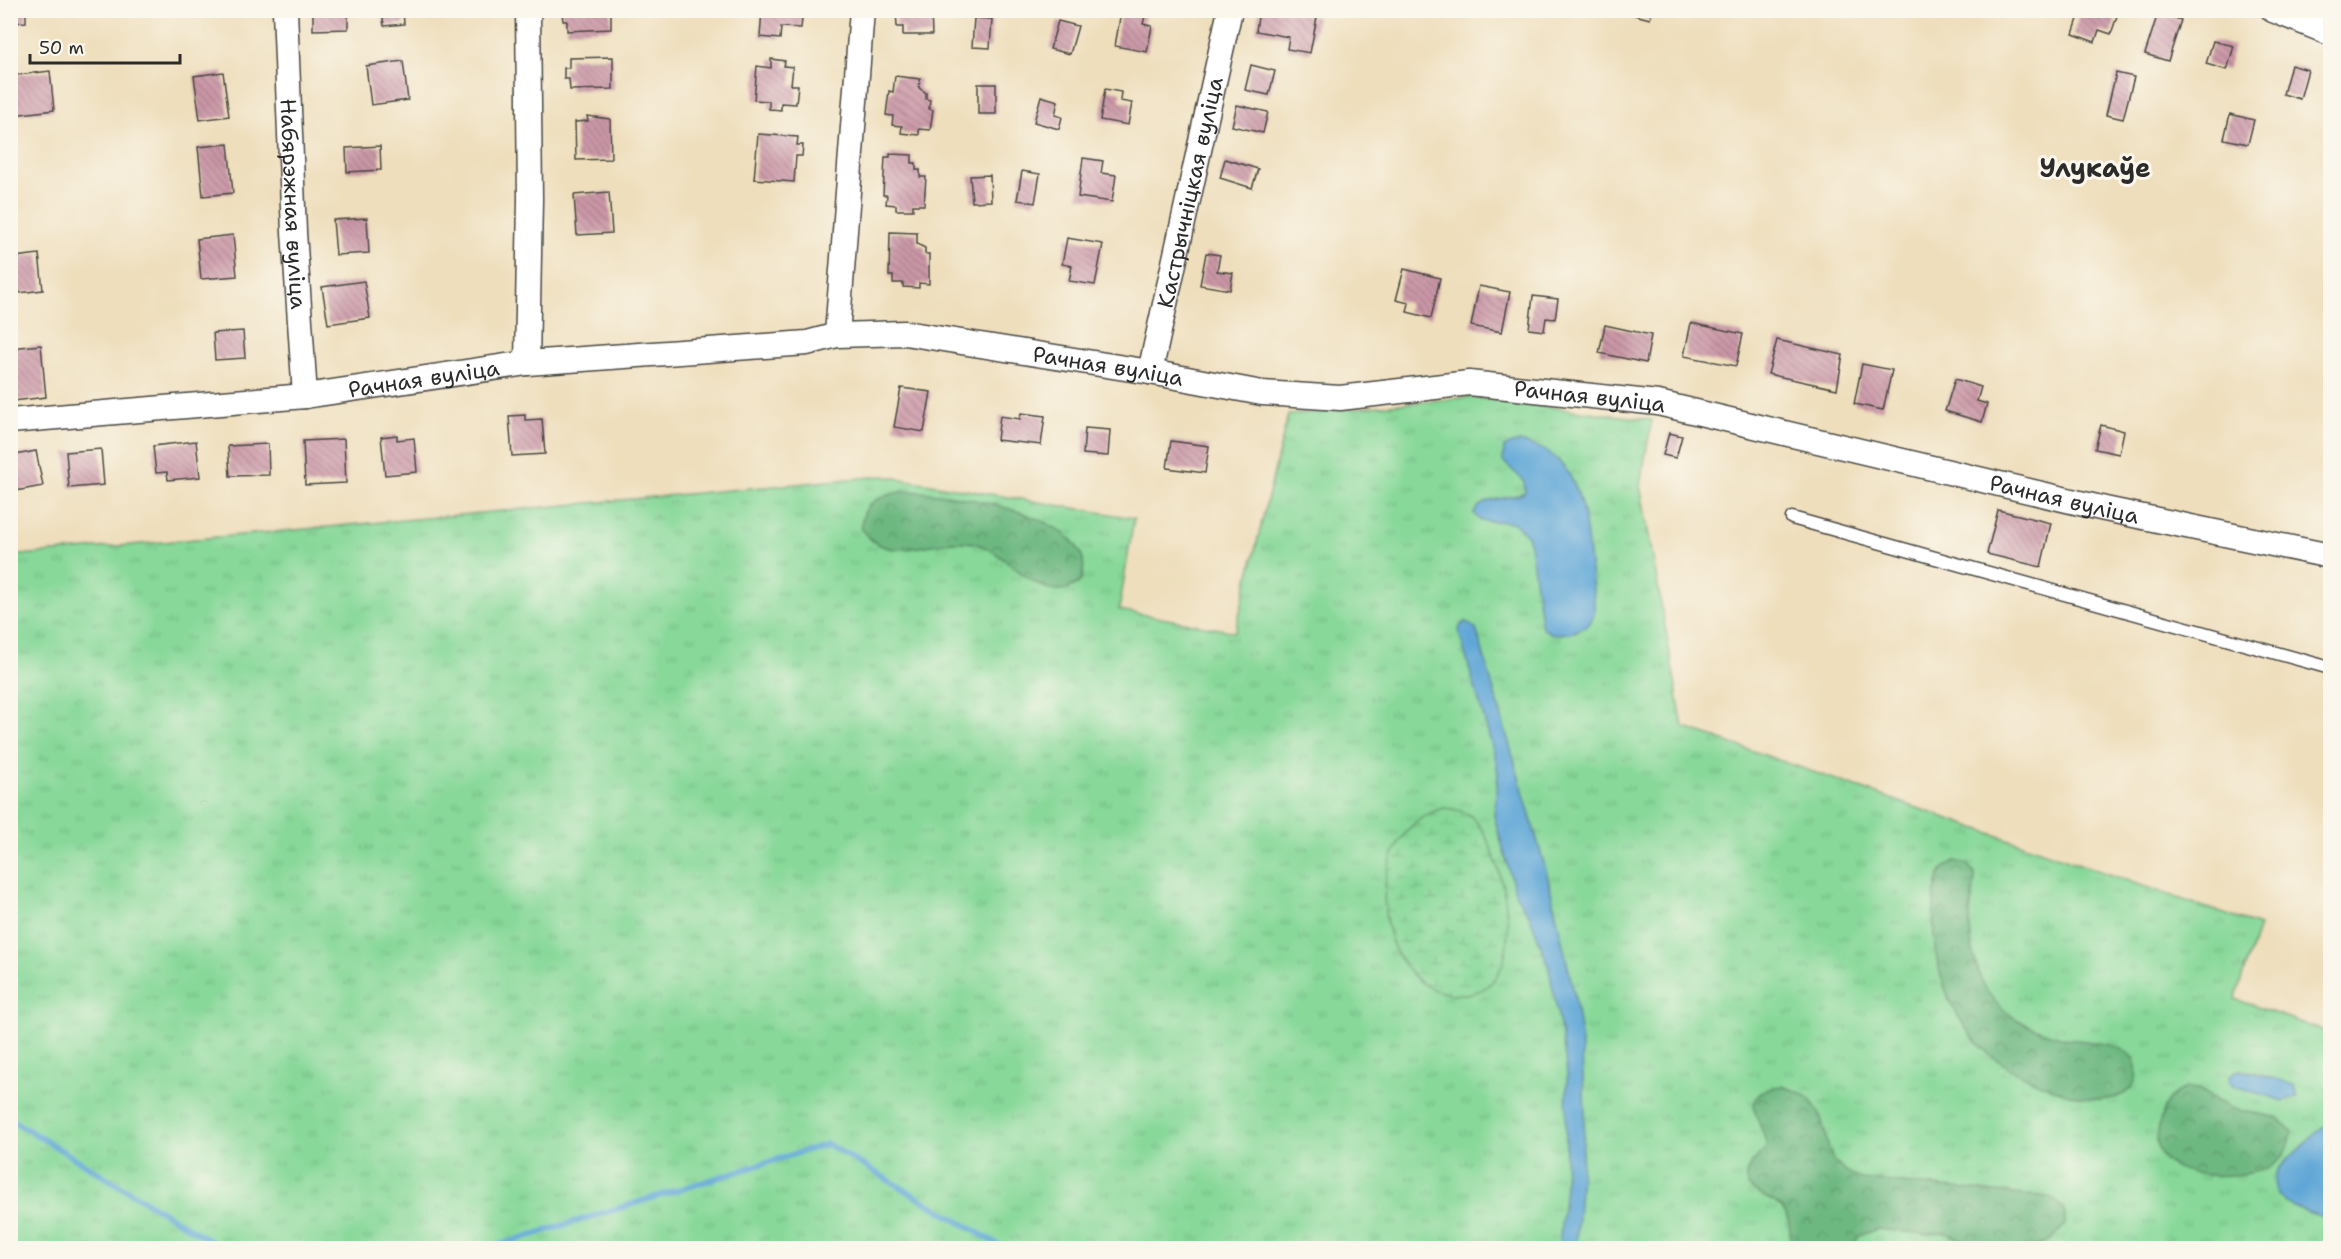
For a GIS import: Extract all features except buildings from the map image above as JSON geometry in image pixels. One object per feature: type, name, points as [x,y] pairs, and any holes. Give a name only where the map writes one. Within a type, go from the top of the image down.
[{"type":"street","name":"Набярэжная вуліца","points":[[285,10],[294,232],[305,396]]},
{"type":"street","points":[[527,363],[528,10]]},
{"type":"street","points":[[837,335],[862,10]]},
{"type":"street","name":"Кастрычніцкая вуліца","points":[[1150,372],[1230,10]]},
{"type":"street","points":[[2273,10],[2331,33]]},
{"type":"street","name":"Рачная вуліца","points":[[10,421],[305,396],[527,363],[807,343],[837,335],[905,333],[1150,372],[1262,393],[1340,398],[1469,383],[1658,403],[2105,509],[2331,556]]},
{"type":"lane","points":[[1792,518],[2331,668]]},
{"type":"green space","points":[[1470,397],[1652,420],[1640,485],[1683,727],[2259,926],[2235,999],[2330,1033],[2330,1248],[11,1248],[11,556],[883,476],[1134,518],[1119,610],[1235,632],[1288,415]]},
{"type":"green space","points":[[905,491],[953,496],[986,503],[1019,512],[1048,524],[1071,540],[1083,559],[1080,582],[1066,589],[1053,590],[1027,578],[1002,558],[977,544],[946,543],[901,549],[887,548],[874,542],[862,530],[864,513],[873,502],[880,498]]},
{"type":"green space","points":[[1444,808],[1460,811],[1470,816],[1484,834],[1502,885],[1507,915],[1507,944],[1501,968],[1488,986],[1466,994],[1434,989],[1410,972],[1393,945],[1385,913],[1386,880],[1396,848],[1415,823]]},
{"type":"green space","points":[[1955,861],[1967,864],[1975,874],[1970,914],[1971,942],[1978,971],[1991,996],[2011,1016],[2037,1029],[2065,1038],[2107,1044],[2126,1052],[2133,1058],[2136,1076],[2133,1085],[2120,1095],[2103,1099],[2083,1097],[2061,1092],[2039,1083],[1989,1054],[1967,1030],[1956,1013],[1943,984],[1934,938],[1936,886],[1944,868]]},
{"type":"green space","points":[[1781,1086],[1800,1093],[1810,1100],[1822,1121],[1831,1154],[1846,1172],[1861,1179],[2048,1197],[2062,1208],[2065,1225],[2052,1239],[2034,1248],[1977,1248],[1948,1233],[1925,1234],[1878,1229],[1859,1236],[1853,1248],[1791,1248],[1790,1227],[1785,1212],[1777,1204],[1752,1189],[1746,1178],[1749,1167],[1767,1145],[1754,1108],[1755,1101],[1759,1094],[1767,1089]]},
{"type":"green space","points":[[2186,1088],[2198,1089],[2233,1109],[2279,1118],[2292,1132],[2285,1154],[2275,1164],[2264,1169],[2231,1175],[2193,1173],[2177,1168],[2165,1160],[2157,1146],[2161,1116],[2171,1097]]},
{"type":"water","points":[[1518,442],[1538,447],[1553,456],[1565,468],[1580,500],[1593,584],[1594,614],[1588,624],[1578,630],[1553,634],[1542,628],[1530,544],[1526,534],[1513,522],[1481,521],[1474,514],[1477,508],[1489,501],[1525,492],[1524,481],[1503,461],[1504,447]]},
{"type":"water","points":[[1466,622],[1476,629],[1547,874],[1575,998],[1581,1036],[1585,1113],[1576,1248],[1559,1248],[1565,1185],[1567,1074],[1562,1036],[1548,964],[1529,915],[1516,895],[1494,816],[1498,774],[1496,760],[1459,633],[1460,626]]},
{"type":"water","points":[[2238,1070],[2294,1084],[2297,1097],[2283,1101],[2235,1086],[2230,1082],[2229,1077]]},
{"type":"water","points":[[2330,1124],[2330,1219],[2292,1206],[2277,1193],[2274,1184],[2276,1174],[2283,1164],[2317,1132]]},
{"type":"waterway","points":[[10,1119],[222,1248]]},
{"type":"waterway","points":[[490,1248],[827,1144],[1004,1248]]},
{"type":"district","name":"Улукаўе","points":[[2095,167]]}]
